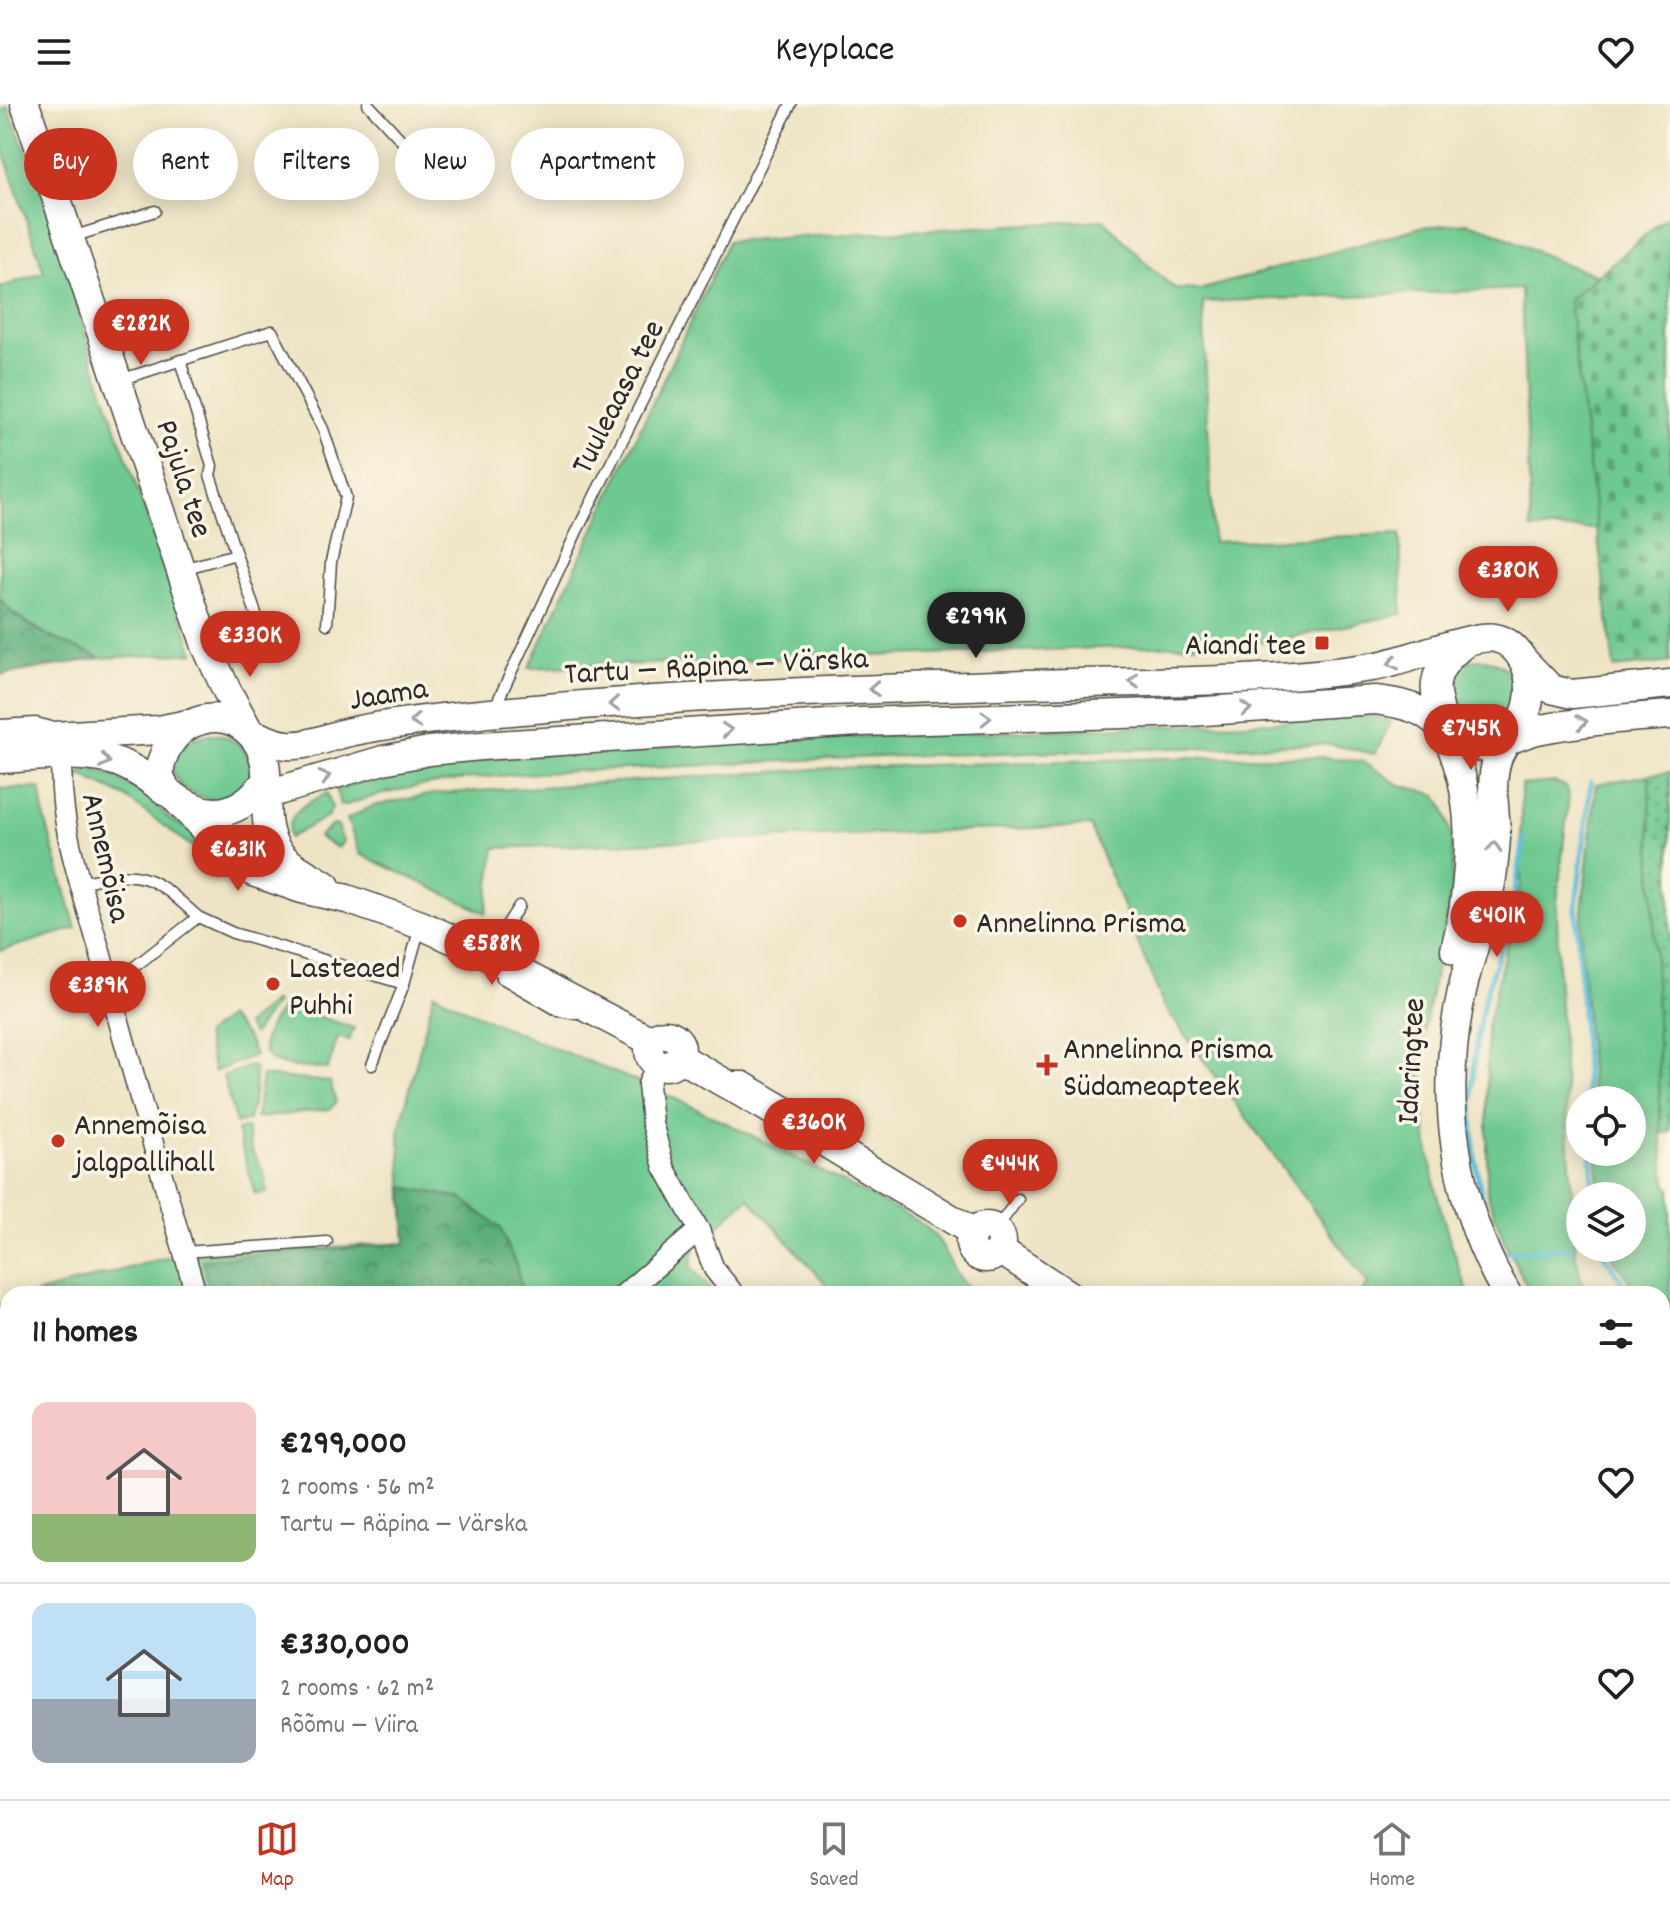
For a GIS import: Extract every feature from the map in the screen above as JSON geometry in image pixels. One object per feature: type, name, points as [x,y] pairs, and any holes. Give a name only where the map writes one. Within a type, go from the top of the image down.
[{"type":"main road","name":"Pajula tee","points":[[25,104],[206,646]]},
{"type":"main road","points":[[1670,684],[1572,694],[1551,689],[1513,647],[1497,638],[1468,641],[1449,656],[1436,682],[1436,698],[1448,732],[1458,741],[1477,747],[1532,731],[1594,720],[1670,715]]},
{"type":"main road","name":"Tartu — Räpina — Värska","points":[[492,713],[890,688],[1235,679],[1372,667],[1468,641]]},
{"type":"main road","points":[[206,646],[208,689],[199,710],[174,737],[160,763],[160,776],[172,796],[219,844],[253,872],[302,889],[347,899],[421,925],[608,1018],[662,1054],[718,1078],[858,1163],[990,1237],[1056,1286]]},
{"type":"main road","points":[[206,646],[267,763],[261,790],[270,837],[277,850],[290,863],[347,899]]},
{"type":"main road","points":[[1506,740],[1520,725],[1531,688],[1523,659]]},
{"type":"main road","name":"Tartu — Räpina — Värska","points":[[481,746],[844,722],[1205,712],[1351,700],[1397,703],[1425,713],[1448,732]]},
{"type":"main road","name":"Jaama","points":[[250,733],[282,745],[306,745],[346,732],[395,723],[492,713]]},
{"type":"main road","points":[[0,759],[159,730],[208,717],[228,718],[250,733]]},
{"type":"main road","name":"Idaringtee","points":[[1448,732],[1463,784],[1469,832],[1460,929],[1447,981],[1438,1041],[1435,1083],[1437,1120],[1447,1188],[1480,1286]]},
{"type":"main road","points":[[0,739],[71,746],[133,770],[194,808],[214,811],[238,806],[261,790]]},
{"type":"main road","name":"Idaringtee","points":[[1502,1286],[1474,1229],[1457,1172],[1452,1064],[1461,993],[1491,881],[1496,838],[1493,783],[1497,759],[1506,740]]},
{"type":"main road","name":"Jaama","points":[[261,790],[383,760],[429,751],[481,746]]},
{"type":"street","name":"Annemõisa","points":[[71,746],[63,809],[109,987],[194,1286]]},
{"type":"street","points":[[662,1054],[648,1085],[652,1123],[664,1167],[699,1230],[714,1269],[728,1286]]},
{"type":"street","points":[[633,1286],[699,1230]]},
{"type":"lane","points":[[368,104],[395,133]]},
{"type":"lane","name":"Tuuleaasa tee","points":[[492,713],[578,529],[791,104]]},
{"type":"lane","points":[[70,237],[155,211]]},
{"type":"lane","points":[[118,380],[272,331],[323,429],[346,497],[331,562],[327,624]]},
{"type":"lane","points":[[180,360],[212,466],[210,475],[261,629]]},
{"type":"lane","points":[[181,569],[236,554]]},
{"type":"lane","points":[[0,725],[36,723],[71,746]]},
{"type":"lane","points":[[81,883],[118,874],[139,875],[157,883],[198,917],[233,933],[404,984]]},
{"type":"lane","points":[[476,950],[519,906]]},
{"type":"lane","points":[[109,987],[198,917]]},
{"type":"lane","points":[[372,1065],[404,984],[421,925]]},
{"type":"lane","points":[[990,1237],[1018,1199]]},
{"type":"lane","points":[[184,1252],[327,1242]]},
{"type":"green space","points":[[7,106],[24,146],[24,200],[45,200],[93,361],[194,653],[101,658],[56,640],[8,610],[0,598],[0,288],[44,272],[0,141],[0,111]]},
{"type":"green space","points":[[1670,214],[1670,662],[1614,668],[1569,300]]},
{"type":"green space","points":[[1104,220],[1176,289],[1200,290],[1421,227],[1467,223],[1489,229],[1561,263],[1598,275],[1569,300],[1597,529],[1531,529],[1521,289],[1203,302],[1213,542],[1400,534],[1402,614],[1270,642],[529,668],[728,241]]},
{"type":"green space","points":[[0,598],[32,627],[101,658],[0,675]]},
{"type":"green space","points":[[1481,659],[1505,669],[1515,693],[1505,717],[1481,727],[1457,717],[1447,693],[1457,669]]},
{"type":"green space","points":[[1372,716],[1388,719],[1390,723],[1375,754],[1329,744],[916,756],[547,772],[424,785],[346,805],[340,805],[336,789],[421,766],[495,758],[757,740]]},
{"type":"green space","points":[[210,734],[232,740],[240,746],[250,764],[251,774],[247,784],[238,794],[223,802],[188,790],[172,770],[170,759],[191,739]]},
{"type":"green space","points":[[1205,757],[1324,757],[1364,762],[1398,784],[1437,795],[1448,821],[1453,850],[1452,882],[1424,1038],[1424,1103],[1439,1201],[1466,1286],[1367,1286],[1164,1006],[1090,826],[495,848],[486,913],[360,854],[347,819],[373,806],[433,794],[830,768]]},
{"type":"green space","points":[[91,769],[106,773],[147,794],[169,819],[197,834],[244,877],[239,882],[124,796],[78,774]]},
{"type":"green space","points":[[1670,772],[1670,1132],[1661,1133],[1649,775]]},
{"type":"green space","points":[[1649,775],[1661,1132],[1666,1183],[1670,1189],[1670,1286],[1632,1286],[1616,1262],[1646,1262],[1646,1182],[1599,1182],[1597,1166],[1646,1166],[1646,1086],[1591,1086],[1581,944],[1596,784]]},
{"type":"green space","points":[[1555,782],[1564,786],[1569,795],[1557,902],[1566,1166],[1570,1166],[1571,1182],[1566,1182],[1566,1262],[1577,1262],[1584,1286],[1527,1286],[1505,1243],[1487,1193],[1487,1027],[1521,885],[1521,785]]},
{"type":"green space","points":[[40,788],[45,819],[76,928],[0,951],[0,789]]},
{"type":"green space","points":[[327,793],[332,808],[328,816],[289,838],[294,815]]},
{"type":"green space","points":[[333,825],[338,826],[343,842],[338,848],[318,837]]},
{"type":"green space","points":[[248,829],[262,854],[253,863],[227,835]]},
{"type":"green space","points":[[434,993],[488,1020],[684,1103],[909,1216],[935,1236],[967,1286],[828,1286],[749,1198],[695,1246],[691,1267],[707,1286],[64,1286],[175,1255],[406,1243],[399,1131]]},
{"type":"green space","points":[[273,1002],[276,1003],[253,1034],[246,1025]]},
{"type":"green space","points":[[284,1005],[354,1028],[349,1040],[338,1037],[328,1069],[290,1066],[269,1058],[264,1044],[266,1035]]},
{"type":"green space","points":[[228,1017],[247,1037],[255,1055],[214,1072],[205,1035]]},
{"type":"green space","points":[[250,1066],[255,1074],[251,1108],[248,1120],[236,1124],[223,1076]]},
{"type":"green space","points":[[262,1076],[330,1082],[336,1102],[330,1109],[256,1118]]},
{"type":"green space","points":[[247,1128],[251,1149],[264,1173],[267,1192],[255,1194],[237,1130]]},
{"type":"green space","points":[[403,1187],[461,1198],[500,1228],[516,1265],[521,1286],[209,1286],[202,1260],[406,1243]]},
{"type":"waterway","points":[[1586,1086],[1576,906],[1591,782]]},
{"type":"waterway","points":[[1524,838],[1511,910],[1478,1033],[1472,1102],[1474,1149],[1483,1201],[1502,1253],[1566,1248]]},
{"type":"waterway","points":[[1592,1166],[1593,1182]]},
{"type":"waterway","points":[[1608,1262],[1625,1286]]},
{"type":"place","name":"Aiandi tee","points":[[1322,643]]},
{"type":"place","name":"Annelinna Prisma","points":[[960,921]]},
{"type":"place","name":"Lasteaed Puhhi","points":[[273,984]]},
{"type":"place","name":"Annelinna Prisma Südameapteek","points":[[1047,1065]]},
{"type":"place","name":"Annemõisa jalgpallihall","points":[[58,1141]]}]
